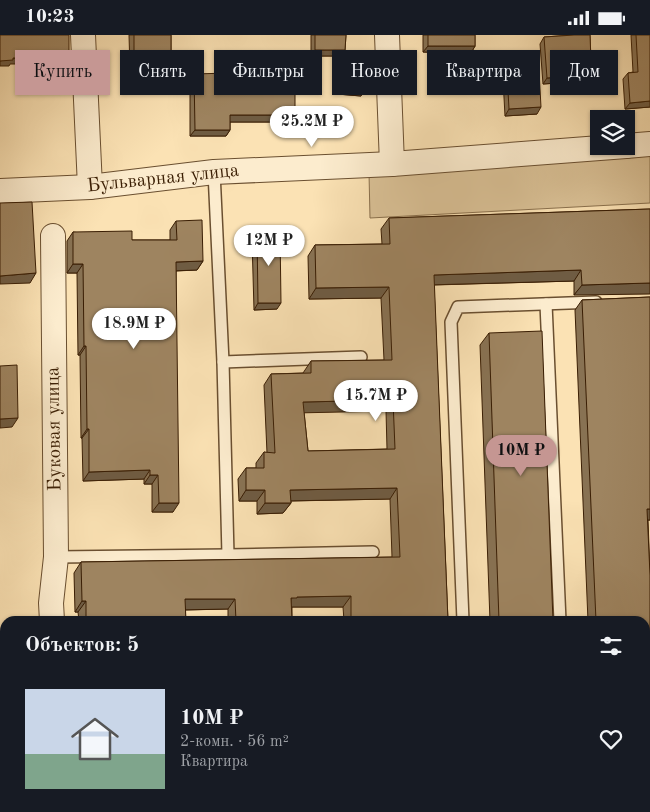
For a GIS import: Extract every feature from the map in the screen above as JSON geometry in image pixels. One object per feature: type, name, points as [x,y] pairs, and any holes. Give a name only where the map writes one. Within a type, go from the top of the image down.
[{"type":"street","points":[[83,35],[90,187]]},
{"type":"street","points":[[387,35],[392,164]]},
{"type":"street","name":"Бульварная улица","points":[[635,145],[650,144]]},
{"type":"street","name":"Бульварная улица","points":[[0,191],[90,187],[214,172],[392,164],[590,149]]},
{"type":"street","name":"Буковая улица","points":[[52,616],[51,603],[56,557],[53,236]]},
{"type":"lane","points":[[214,172],[223,362],[228,555]]},
{"type":"lane","points":[[463,616],[451,322],[458,307],[603,302]]},
{"type":"lane","points":[[546,303],[560,616]]},
{"type":"lane","points":[[223,362],[361,357]]},
{"type":"lane","points":[[56,557],[373,552]]},
{"type":"shaded area","points":[[650,156],[650,203],[370,218],[369,173]]},
{"type":"building","points":[[0,35],[69,35],[69,50],[15,50],[15,58],[13,60],[0,61]]},
{"type":"building","points":[[134,35],[171,35],[171,50],[134,50]]},
{"type":"building","points":[[315,35],[346,35],[345,50],[315,50]]},
{"type":"building","points":[[428,35],[475,35],[475,46],[428,46]]},
{"type":"building","points":[[590,35],[591,50],[550,50],[550,78],[547,78],[544,37]]},
{"type":"building","points":[[636,35],[650,35],[650,101],[630,103],[628,73],[638,72]]},
{"type":"building","points":[[214,73],[214,95],[295,95],[295,115],[230,115],[230,130],[195,130],[194,95],[204,95],[204,74]]},
{"type":"building","points":[[540,89],[541,107],[509,109],[508,95],[540,95]]},
{"type":"building","points":[[32,202],[36,273],[0,276],[0,203]]},
{"type":"building","points":[[650,209],[650,283],[582,285],[581,270],[434,275],[448,616],[351,616],[351,596],[291,598],[292,616],[236,616],[235,599],[185,599],[186,616],[86,616],[86,601],[82,601],[81,562],[400,557],[397,488],[290,490],[291,503],[265,503],[265,490],[246,490],[246,468],[264,468],[264,452],[275,453],[271,374],[311,373],[311,361],[392,360],[389,287],[316,288],[315,245],[390,244],[389,218]],"holes":[[[393,400],[395,449],[308,451],[303,402]]]},
{"type":"building","points":[[202,220],[203,261],[176,262],[179,503],[159,503],[158,475],[150,475],[150,470],[89,472],[83,264],[73,264],[73,232],[132,231],[132,240],[177,240],[176,221]]},
{"type":"building","points":[[257,232],[280,232],[281,303],[258,303]]},
{"type":"building","points":[[650,297],[650,509],[647,509],[650,616],[596,616],[582,300]]},
{"type":"building","points":[[542,331],[553,616],[499,616],[489,333]]},
{"type":"building","points":[[17,365],[18,418],[0,419],[0,366]]}]
